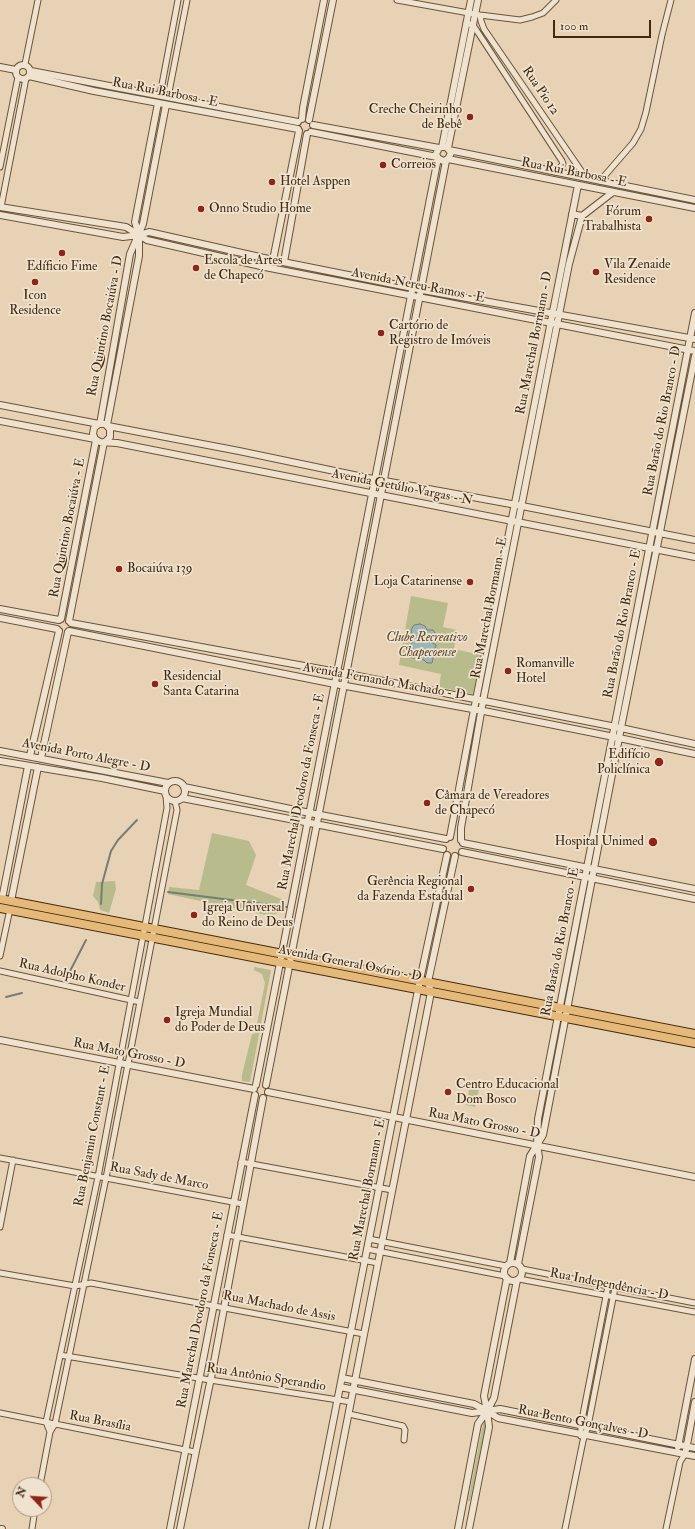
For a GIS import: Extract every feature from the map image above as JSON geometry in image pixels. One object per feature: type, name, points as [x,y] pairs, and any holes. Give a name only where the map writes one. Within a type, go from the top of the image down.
[{"type":"main road","name":"Avenida General Osório - D","points":[[1,899],[695,1034]]},
{"type":"main road","name":"Avenida General Osório - D","points":[[0,908],[695,1043]]},
{"type":"street","points":[[25,64],[37,0]]},
{"type":"street","points":[[324,0],[303,108],[303,134],[309,133],[437,158],[440,160],[447,160],[451,153],[445,148]]},
{"type":"street","points":[[273,260],[303,124],[322,59],[333,0]]},
{"type":"street","points":[[398,0],[478,15],[520,20],[543,13],[556,0]]},
{"type":"street","points":[[445,148],[471,0]]},
{"type":"street","points":[[456,88],[473,25],[478,15],[478,0]]},
{"type":"street","points":[[600,181],[633,143],[641,130],[671,0]]},
{"type":"street","points":[[160,95],[178,1],[187,2],[168,97]]},
{"type":"street","name":"Rua Pio 12","points":[[478,15],[484,29],[586,178]]},
{"type":"street","points":[[466,23],[473,25]]},
{"type":"street","name":"Rua Pio 12","points":[[473,25],[562,161],[563,164],[556,172]]},
{"type":"street","points":[[313,57],[322,59]]},
{"type":"street","points":[[0,167],[17,74],[19,66],[25,64]]},
{"type":"street","points":[[0,207],[29,75],[28,65],[25,64]]},
{"type":"street","points":[[0,67],[17,74],[23,79],[29,75]]},
{"type":"street","name":"Rua Rui Barbosa - E","points":[[29,75],[166,105],[303,124],[445,148],[695,200]]},
{"type":"street","name":"Rua Rui Barbosa - E","points":[[29,75],[160,95],[303,124]]},
{"type":"street","name":"Rua Quintino Bocaiúva - D","points":[[108,426],[139,256],[139,234],[135,222],[158,103]]},
{"type":"street","name":"Rua Quintino Bocaiúva - D","points":[[99,424],[130,254],[143,224],[166,105]]},
{"type":"street","points":[[535,120],[542,115]]},
{"type":"street","points":[[284,262],[309,133],[303,124]]},
{"type":"street","points":[[0,134],[6,136]]},
{"type":"street","points":[[437,158],[437,151],[445,148]]},
{"type":"street","name":"Rua Marechal Deodoro da Fonseca - E","points":[[170,1529],[437,158]]},
{"type":"street","name":"Rua Rui Barbosa - E","points":[[447,160],[695,208]]},
{"type":"street","name":"Rua Marechal Deodoro da Fonseca - E","points":[[266,1085],[420,289],[447,160]]},
{"type":"street","points":[[0,179],[6,180]]},
{"type":"street","name":"Rua Marechal Bormann - D","points":[[518,522],[557,324],[556,314],[578,185]]},
{"type":"street","points":[[572,214],[582,216],[613,192]]},
{"type":"street","name":"Avenida Nereu Ramos - E","points":[[0,207],[126,227],[147,240],[221,257],[410,296],[695,351]]},
{"type":"street","name":"Avenida Nereu Ramos - E","points":[[0,216],[124,237],[149,232],[273,260],[420,289],[693,339]]},
{"type":"street","name":"Rua Marechal Bormann - D","points":[[515,504],[550,323],[556,314],[582,216]]},
{"type":"street","points":[[277,242],[288,244]]},
{"type":"street","name":"Rua Barão do Rio Branco - D","points":[[652,532],[688,350],[693,339],[695,313]]},
{"type":"street","name":"Rua Barão do Rio Branco - D","points":[[657,549],[695,356]]},
{"type":"street","points":[[0,405],[108,426],[111,434],[105,442],[0,421]]},
{"type":"street","points":[[96,440],[93,431],[99,424]]},
{"type":"street","name":"Avenida Getúlio Vargas - N","points":[[108,426],[374,479],[515,504],[695,540]]},
{"type":"street","name":"Rua Quintino Bocaiúva - E","points":[[60,620],[96,440]]},
{"type":"street","name":"Avenida Getúlio Vargas - N","points":[[105,442],[695,556]]},
{"type":"street","name":"Rua Quintino Bocaiúva - E","points":[[70,622],[105,442]]},
{"type":"street","name":"Rua Marechal Bormann - E","points":[[448,838],[515,504]]},
{"type":"street","name":"Rua Marechal Bormann - E","points":[[462,842],[461,828],[483,701],[518,522]]},
{"type":"street","name":"Rua Barão do Rio Branco - E","points":[[508,1265],[530,1156],[543,1135],[552,1087],[563,1008],[586,868],[652,532]]},
{"type":"street","name":"Rua Barão do Rio Branco - E","points":[[563,1008],[593,878],[619,738],[657,549]]},
{"type":"street","points":[[0,609],[60,620],[65,618],[70,622],[71,628],[69,631],[41,758]]},
{"type":"street","points":[[0,618],[58,630],[63,633],[69,631]]},
{"type":"street","points":[[30,756],[58,630],[56,624],[60,620]]},
{"type":"street","name":"Avenida Fernando Machado - D","points":[[70,622],[614,726],[695,744]]},
{"type":"street","name":"Avenida Fernando Machado - D","points":[[69,631],[344,686],[612,736],[695,754]]},
{"type":"street","points":[[470,729],[478,730]]},
{"type":"street","name":"Avenida Porto Alegre - D","points":[[0,751],[168,783]]},
{"type":"street","name":"Avenida Porto Alegre - D","points":[[0,761],[102,778],[165,794]]},
{"type":"street","points":[[1,899],[28,766]]},
{"type":"street","points":[[11,901],[38,767]]},
{"type":"street","points":[[443,849],[182,798],[175,801],[168,799],[165,794],[168,783],[176,781],[181,783],[184,787],[310,813],[448,838]]},
{"type":"street","points":[[182,798],[185,791],[184,787]]},
{"type":"street","name":"Rua Benjamin Constant - E","points":[[46,1422],[98,1177],[167,808],[165,794]]},
{"type":"street","name":"Rua Benjamin Constant - E","points":[[42,1477],[50,1432],[55,1424],[106,1178],[177,810],[175,801]]},
{"type":"street","points":[[695,889],[462,842],[454,836],[448,838],[444,842],[443,849],[447,855],[455,856],[462,852],[695,900]]},
{"type":"street","points":[[462,842],[462,852]]},
{"type":"street","points":[[12,849],[21,851]]},
{"type":"street","name":"Rua Marechal Bormann - E","points":[[326,1529],[431,992],[424,981],[426,952],[447,855]]},
{"type":"street","name":"Rua Marechal Bormann - E","points":[[312,1529],[419,989],[424,981],[434,954],[455,856]]},
{"type":"street","points":[[0,956],[10,909]]},
{"type":"street","points":[[426,952],[434,954]]},
{"type":"street","name":"Rua Adolpho Konder","points":[[0,971],[140,1002]]},
{"type":"street","name":"Rua Barão do Rio Branco - E","points":[[520,1266],[528,1211],[539,1157],[537,1145],[538,1119],[544,1086],[562,1017]]},
{"type":"street","points":[[267,1029],[277,1031]]},
{"type":"street","name":"Rua Mato Grosso - D","points":[[0,1040],[255,1090]]},
{"type":"street","points":[[406,1051],[419,1053]]},
{"type":"street","points":[[261,1083],[266,1085],[268,1092],[264,1098],[259,1098],[255,1090],[261,1083]]},
{"type":"street","points":[[544,1086],[552,1087]]},
{"type":"street","name":"Rua Mato Grosso - D","points":[[268,1092],[695,1176]]},
{"type":"street","name":"Rua Marechal Deodoro da Fonseca - E","points":[[180,1529],[264,1098]]},
{"type":"street","name":"Rua Sady de Marco","points":[[0,1158],[243,1204]]},
{"type":"street","points":[[0,1227],[13,1160]]},
{"type":"street","points":[[242,1162],[392,1190]]},
{"type":"street","points":[[520,1209],[528,1211]]},
{"type":"street","points":[[91,1210],[99,1212]]},
{"type":"street","points":[[227,1235],[378,1263]]},
{"type":"street","points":[[369,1239],[444,1254],[520,1266],[522,1275],[518,1280],[494,1398],[478,1424],[458,1529]]},
{"type":"street","points":[[367,1249],[506,1277],[510,1281],[518,1280]]},
{"type":"street","points":[[443,1264],[444,1254]]},
{"type":"street","points":[[469,1529],[489,1427],[484,1396],[506,1277],[504,1270],[508,1265]]},
{"type":"street","name":"Rua Independência - D","points":[[520,1266],[559,1276],[695,1303]]},
{"type":"street","name":"Rua Machado de Assis","points":[[0,1273],[74,1286],[91,1283],[364,1334]]},
{"type":"street","points":[[557,1286],[559,1276]]},
{"type":"street","name":"Rua Independência - D","points":[[518,1280],[695,1312]]},
{"type":"street","points":[[565,1529],[583,1437],[594,1358],[608,1286]]},
{"type":"street","points":[[584,1425],[601,1360],[616,1288]]},
{"type":"street","points":[[645,1303],[647,1294]]},
{"type":"street","points":[[496,1335],[506,1337]]},
{"type":"street","name":"Rua Antônio Sperandio","points":[[60,1354],[199,1379],[351,1402]]},
{"type":"street","points":[[594,1358],[601,1360]]},
{"type":"street","points":[[680,1462],[677,1453],[678,1444],[693,1380],[695,1358]]},
{"type":"street","name":"Rua Bento Gonçalves - D","points":[[342,1378],[474,1404],[498,1418],[583,1437],[695,1456]]},
{"type":"street","name":"Rua Bento Gonçalves - D","points":[[340,1387],[472,1413],[500,1409],[695,1448]]},
{"type":"street","points":[[418,1402],[420,1394]]},
{"type":"street","points":[[666,1529],[680,1462],[685,1454],[695,1402]]},
{"type":"street","name":"Rua Brasília","points":[[0,1413],[195,1452]]},
{"type":"street","points":[[349,1414],[403,1426],[405,1430],[404,1440]]},
{"type":"street","points":[[542,1427],[544,1418]]},
{"type":"street","points":[[46,1422],[50,1432]]},
{"type":"street","points":[[619,1442],[621,1433]]},
{"type":"street","points":[[323,1473],[336,1475]]},
{"type":"street","points":[[32,1529],[34,1517]]},
{"type":"street","points":[[460,1518],[471,1520]]},
{"type":"green space","name":"Clube Recreativo Chapecoense","points":[[411,596],[448,603],[443,627],[457,630],[454,649],[481,655],[473,694],[439,687],[441,674],[399,665]]},
{"type":"green space","points":[[212,833],[249,841],[256,855],[246,885],[284,900],[280,912],[270,916],[168,894],[169,887],[199,890]]},
{"type":"green space","points":[[115,881],[116,889],[109,913],[100,910],[98,902],[93,896],[96,882]]},
{"type":"green space","points":[[254,967],[271,970],[250,1082],[242,1081],[242,1075],[252,1034],[255,1034],[265,983],[262,974],[254,970]]},
{"type":"green space","points":[[470,1086],[479,1088],[475,1107],[466,1105]]},
{"type":"green space","points":[[483,1423],[486,1424],[470,1501],[468,1501]]},
{"type":"water","points":[[420,624],[425,626],[427,630],[433,630],[435,633],[434,638],[431,639],[428,635],[425,636],[425,638],[436,645],[432,663],[427,663],[424,660],[409,657],[413,637],[411,630],[414,625]]},
{"type":"waterway","points":[[101,904],[102,884],[111,851],[118,840],[137,820]]},
{"type":"waterway","points":[[168,892],[287,907]]},
{"type":"waterway","points":[[68,975],[86,940]]},
{"type":"waterway","points":[[6,997],[22,993]]},
{"type":"place","name":"Creche Cheirinho de Bebê","points":[[470,117]]},
{"type":"place","name":"Correios","points":[[383,165]]},
{"type":"place","name":"Hotel Asppen","points":[[272,182]]},
{"type":"place","name":"Onno Studio Home","points":[[201,209]]},
{"type":"place","name":"Fórum Trabalhista","points":[[649,219]]},
{"type":"place","name":"Edíficio Fime","points":[[62,253]]},
{"type":"place","name":"Escola de Artes de Chapecó","points":[[196,268]]},
{"type":"place","name":"Vila Zenaide Residence","points":[[596,272]]},
{"type":"place","name":"Icon Residence","points":[[35,282]]},
{"type":"place","name":"Cartório de Registro de Imóveis","points":[[381,333]]},
{"type":"place","name":"Bocaiúva 139","points":[[119,569]]},
{"type":"place","name":"Loja Catarinense","points":[[470,582]]},
{"type":"place","name":"Romanville Hotel","points":[[508,671]]},
{"type":"place","name":"Residencial Santa Catarina","points":[[155,684]]},
{"type":"place","name":"Edifício Policlínica","points":[[659,762]]},
{"type":"place","name":"Câmara de Vereadores de Chapecó","points":[[427,803]]},
{"type":"place","name":"Hospital Unimed","points":[[653,842]]},
{"type":"place","name":"Gerência Regional da Fazenda Estadual","points":[[471,889]]},
{"type":"place","name":"Igreja Universal do Reino de Deus","points":[[194,915]]},
{"type":"place","name":"Igreja Mundial do Poder de Deus","points":[[167,1020]]},
{"type":"place","name":"Centro Educacional Dom Bosco","points":[[448,1092]]}]
